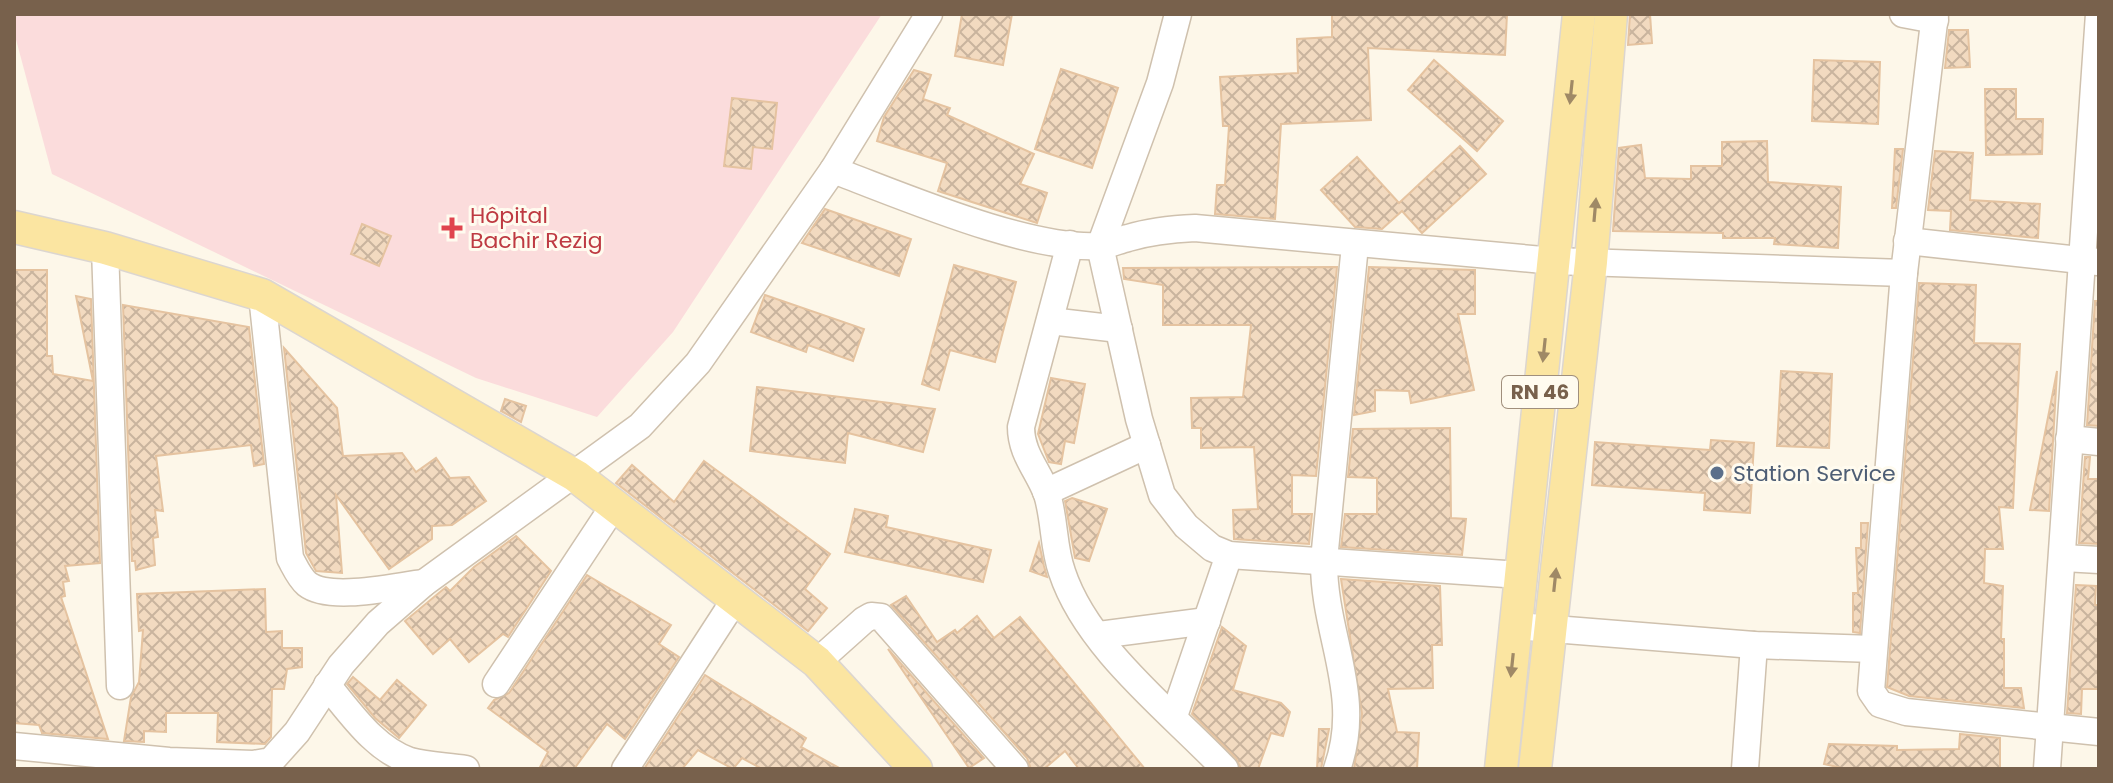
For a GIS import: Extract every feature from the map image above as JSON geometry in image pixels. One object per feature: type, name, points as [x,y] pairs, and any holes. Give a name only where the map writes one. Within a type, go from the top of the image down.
[{"type":"main road","name":"RN 46","points":[[1501,769],[1579,14]]},
{"type":"main road","name":"RN 46","points":[[1535,769],[1591,262],[1611,14]]},
{"type":"main road","points":[[14,227],[105,248],[262,295],[576,476],[734,601],[817,662],[916,769]]},
{"type":"street","points":[[14,746],[169,761],[253,764],[271,761],[297,732],[327,685],[378,623],[424,583],[576,476],[640,426],[698,363],[833,170],[929,14]]},
{"type":"street","points":[[1178,14],[1160,83],[1100,246],[1147,445],[1162,495],[1186,526],[1212,548],[1229,555],[1520,575]]},
{"type":"street","points":[[1903,14],[1935,17],[1907,241],[1871,691],[1888,709],[2099,732]]},
{"type":"street","points":[[2047,769],[2064,558],[2069,439],[2090,261],[2099,14]]},
{"type":"street","points":[[833,170],[928,205],[1045,241],[1070,244],[1100,246],[1168,229],[1195,228],[1554,261],[1904,273]]},
{"type":"street","points":[[1907,241],[2090,261]]},
{"type":"street","points":[[1070,244],[1021,427],[1025,453],[1046,492],[1062,573],[1079,609],[1141,686],[1225,769]]},
{"type":"street","points":[[1337,769],[1345,731],[1347,699],[1323,595],[1324,560],[1355,245]]},
{"type":"street","points":[[105,248],[120,686]]},
{"type":"street","points":[[262,295],[290,558],[299,576],[310,586],[343,592],[424,583]]},
{"type":"street","points":[[1050,321],[1119,329]]},
{"type":"street","points":[[2069,439],[2099,442]]},
{"type":"street","points":[[1046,492],[1147,445]]},
{"type":"street","points":[[496,684],[613,507]]},
{"type":"street","points":[[1174,716],[1229,555]]},
{"type":"street","points":[[2064,558],[2099,560]]},
{"type":"street","points":[[625,769],[734,601]]},
{"type":"street","points":[[817,662],[864,620],[871,616],[881,617],[1015,769]]},
{"type":"street","points":[[1099,635],[1207,621]]},
{"type":"street","points":[[1516,626],[1754,645],[1873,649]]},
{"type":"street","points":[[1745,769],[1754,645]]},
{"type":"street","points":[[327,685],[369,734],[396,755],[414,762],[466,769]]},
{"type":"shaded area","name":"Hôpital Bachir Rezig","points":[[14,14],[882,14],[673,332],[597,417],[476,378],[52,174],[14,32]]},
{"type":"building","points":[[962,14],[1012,14],[1003,65],[955,56]]},
{"type":"building","points":[[1332,14],[1507,14],[1505,55],[1368,48],[1371,120],[1281,124],[1275,219],[1215,214],[1217,185],[1225,185],[1229,126],[1223,126],[1220,77],[1298,73],[1297,39],[1332,37]]},
{"type":"building","points":[[1630,14],[1650,14],[1652,43],[1628,45]]},
{"type":"building","points":[[1949,30],[1968,30],[1970,67],[1945,68]]},
{"type":"building","points":[[1434,60],[1503,121],[1477,151],[1408,90]]},
{"type":"building","points":[[1814,60],[1880,62],[1878,124],[1812,121]]},
{"type":"building","points":[[1061,69],[1118,88],[1092,168],[1035,149]]},
{"type":"building","points":[[914,70],[931,75],[923,99],[950,108],[947,115],[1034,154],[1020,184],[1047,193],[1037,223],[938,191],[947,163],[877,141],[884,117]]},
{"type":"building","points":[[1985,89],[2016,89],[2016,119],[2043,119],[2042,154],[1986,155]]},
{"type":"building","points":[[732,98],[777,103],[772,149],[753,147],[751,169],[724,166]]},
{"type":"building","points":[[1767,141],[1768,182],[1841,187],[1838,248],[1774,244],[1775,238],[1723,238],[1723,233],[1613,231],[1619,148],[1641,145],[1645,178],[1691,179],[1691,166],[1722,166],[1722,142]]},
{"type":"building","points":[[1460,146],[1486,174],[1422,233],[1402,211],[1382,229],[1355,227],[1321,190],[1357,157],[1399,203]]},
{"type":"building","points":[[1895,149],[1903,149],[1896,208],[1892,208]]},
{"type":"building","points":[[1935,151],[1973,153],[1970,200],[2040,204],[2038,238],[1950,230],[1951,211],[1928,210]]},
{"type":"building","points":[[825,209],[911,239],[899,276],[802,243]]},
{"type":"building","points":[[362,224],[391,236],[379,266],[351,254]]},
{"type":"building","points":[[954,265],[1016,282],[995,362],[950,350],[939,390],[922,384]]},
{"type":"building","points":[[1337,267],[1316,476],[1292,475],[1292,514],[1312,514],[1309,544],[1234,539],[1233,510],[1258,509],[1254,447],[1201,448],[1201,428],[1192,428],[1191,398],[1243,397],[1251,325],[1163,325],[1163,285],[1124,279],[1123,268]]},
{"type":"building","points":[[1369,267],[1475,270],[1475,314],[1458,314],[1474,390],[1411,403],[1409,391],[1375,390],[1375,411],[1354,415]]},
{"type":"building","points":[[14,270],[47,270],[47,356],[52,356],[53,374],[93,381],[76,296],[91,299],[100,563],[65,566],[69,581],[63,582],[65,596],[61,597],[108,739],[42,733],[39,725],[14,723]]},
{"type":"building","points":[[1919,283],[1976,285],[1974,343],[2020,344],[2013,508],[1999,507],[2003,549],[1985,549],[1984,583],[2003,586],[2001,639],[2004,639],[2004,688],[2021,688],[2024,708],[1909,696],[1887,687]]},
{"type":"building","points":[[765,295],[864,329],[853,361],[808,345],[806,352],[751,332]]},
{"type":"building","points":[[2095,301],[2099,301],[2099,426],[2087,425]]},
{"type":"building","points":[[123,305],[249,327],[264,464],[254,466],[251,445],[156,456],[163,511],[155,510],[158,537],[153,538],[155,565],[136,570],[135,561],[132,561]]},
{"type":"building","points":[[284,348],[337,408],[343,456],[402,453],[416,472],[436,458],[450,478],[469,477],[486,501],[452,525],[432,526],[432,539],[389,569],[336,495],[342,573],[316,571],[306,553]]},
{"type":"building","points":[[1781,371],[1832,374],[1829,448],[1777,446]]},
{"type":"building","points":[[2057,371],[2049,511],[2030,510]]},
{"type":"building","points":[[1051,378],[1085,384],[1074,443],[1065,441],[1061,464],[1049,462],[1038,434]]},
{"type":"building","points":[[757,387],[935,409],[923,452],[848,433],[845,463],[750,451]]},
{"type":"building","points":[[505,399],[526,406],[521,422],[501,411]]},
{"type":"building","points":[[1450,428],[1451,518],[1466,519],[1462,555],[1341,547],[1345,514],[1377,514],[1377,478],[1348,477],[1353,429]]},
{"type":"building","points":[[1711,440],[1754,443],[1750,513],[1704,510],[1705,493],[1592,485],[1595,442],[1710,450]]},
{"type":"building","points":[[2085,457],[2090,457],[2088,479],[2099,479],[2099,544],[2079,543]]},
{"type":"building","points":[[704,461],[830,554],[805,589],[827,608],[808,631],[616,483],[632,465],[674,502]]},
{"type":"building","points":[[1072,498],[1107,509],[1089,561],[1075,558],[1065,501]]},
{"type":"building","points":[[855,509],[888,516],[886,527],[991,550],[983,582],[845,552]]},
{"type":"building","points":[[1861,523],[1868,523],[1860,633],[1853,632],[1853,593],[1858,593],[1856,548],[1861,548]]},
{"type":"building","points":[[516,536],[551,571],[508,637],[503,634],[469,662],[450,639],[433,654],[405,621],[446,587],[450,591],[474,567]]},
{"type":"building","points":[[1039,543],[1044,566],[1047,577],[1030,571]]},
{"type":"building","points":[[587,575],[671,625],[659,644],[679,657],[625,739],[607,724],[574,769],[539,769],[548,752],[488,708],[494,700],[509,693]]},
{"type":"building","points":[[1341,579],[1440,586],[1442,645],[1432,645],[1433,688],[1388,689],[1397,732],[1419,733],[1417,769],[1354,769],[1362,714]]},
{"type":"building","points":[[2076,585],[2096,586],[2095,605],[2099,605],[2099,689],[2082,689],[2081,714],[2067,713]]},
{"type":"building","points":[[265,589],[266,632],[282,631],[282,648],[302,648],[302,667],[287,669],[284,689],[272,689],[271,737],[265,744],[217,742],[218,713],[166,713],[166,732],[144,731],[144,742],[124,741],[131,697],[139,682],[143,630],[139,631],[137,594]]},
{"type":"building","points":[[906,596],[937,642],[955,630],[957,633],[977,616],[994,638],[1020,617],[1145,769],[1079,769],[1065,751],[1044,769],[1031,769],[1027,758],[891,605]]},
{"type":"building","points":[[1222,627],[1246,646],[1233,690],[1281,703],[1290,712],[1283,736],[1271,733],[1258,769],[1241,769],[1236,758],[1192,714]]},
{"type":"building","points":[[888,649],[984,758],[969,768]]},
{"type":"building","points":[[705,675],[806,738],[801,747],[841,769],[762,769],[742,758],[733,769],[698,750],[682,769],[644,769]]},
{"type":"building","points":[[353,677],[380,700],[397,680],[426,705],[399,738],[375,718],[347,684]]},
{"type":"building","points":[[1319,729],[1329,729],[1321,769],[1317,769]]},
{"type":"building","points":[[1960,734],[2000,738],[2000,769],[1846,769],[1824,764],[1829,744],[1897,746],[1897,750],[1959,749]]},
{"type":"place","name":"Hôpital Bachir Rezig","points":[[452,228]]},
{"type":"place","name":"Station Service","points":[[1717,473]]}]
